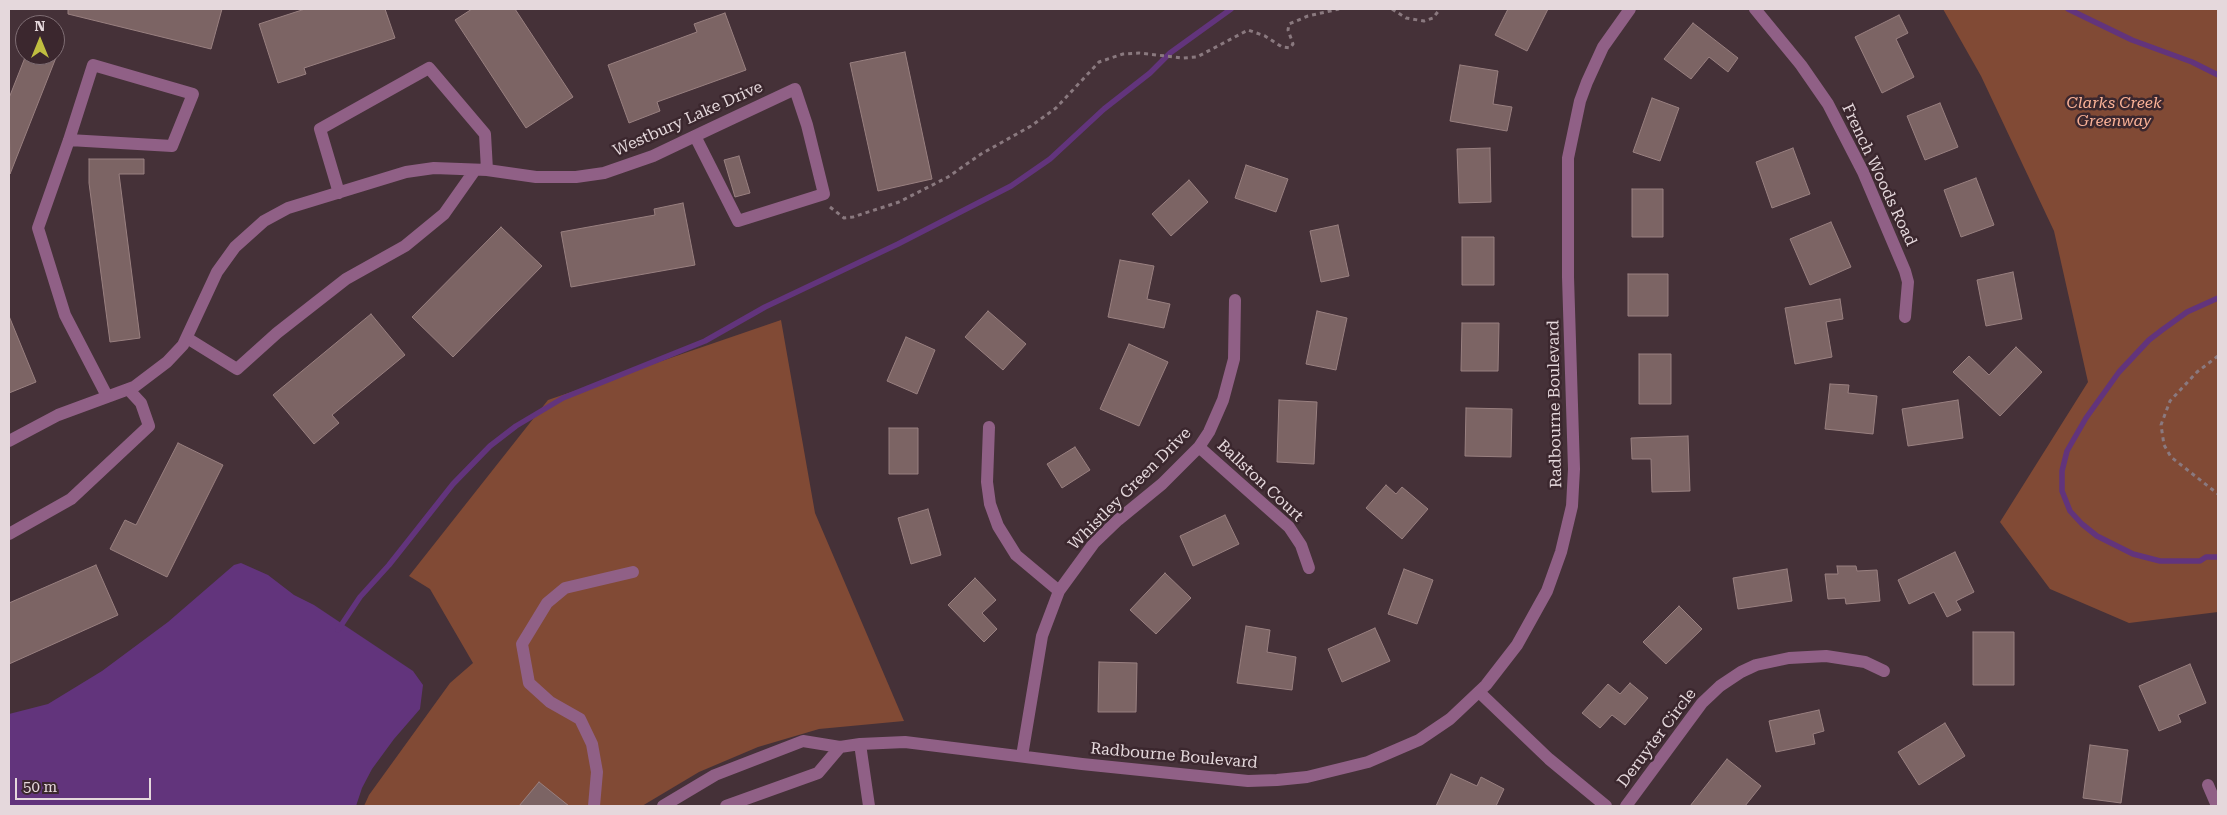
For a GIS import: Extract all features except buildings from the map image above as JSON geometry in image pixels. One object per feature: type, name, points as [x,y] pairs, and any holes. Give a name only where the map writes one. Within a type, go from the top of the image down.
[{"type":"street","name":"Radbourne Boulevard","points":[[662,806],[715,775],[803,741],[840,747],[905,742],[1082,764],[1248,781],[1307,777],[1368,762],[1403,748],[1450,718],[1479,692],[1517,645],[1547,591],[1561,552],[1572,506],[1574,469],[1568,277],[1568,158],[1570,138],[1586,82],[1607,42],[1630,9]]},
{"type":"street","name":"French Woods Road","points":[[1755,9],[1801,65],[1828,104],[1863,172],[1906,271],[1908,282],[1905,318]]},
{"type":"street","points":[[70,140],[172,146],[193,94],[93,65],[70,140],[38,228],[65,315],[107,396]]},
{"type":"street","points":[[187,338],[237,369],[277,332],[346,279],[405,246],[444,214],[481,170],[485,134],[429,68],[320,128],[339,192]]},
{"type":"street","name":"Westbury Lake Drive","points":[[9,441],[58,415],[134,387],[167,362],[184,345],[217,272],[248,234],[264,221],[288,208],[339,192],[406,172],[434,168],[481,170],[536,177],[576,177],[604,173],[653,156],[795,89],[807,125],[824,194],[818,196]]},
{"type":"street","points":[[695,136],[738,222],[818,196]]},
{"type":"street","name":"Whistley Green Drive","points":[[1022,756],[1042,636],[1059,591],[1094,543],[1118,520],[1162,484],[1199,447],[1209,432],[1229,383],[1235,352],[1235,300]]},
{"type":"street","points":[[9,534],[71,499],[149,426],[141,403],[128,389]]},
{"type":"street","points":[[989,427],[987,482],[990,504],[998,526],[1016,555],[1059,591]]},
{"type":"street","name":"Ballston Court","points":[[1199,447],[1289,527],[1301,545],[1309,568]]},
{"type":"street","points":[[594,806],[597,772],[592,744],[580,718],[550,702],[529,684],[522,644],[547,603],[565,588],[633,572]]},
{"type":"street","name":"Deruyter Circle","points":[[1626,806],[1702,703],[1720,686],[1741,672],[1756,665],[1789,658],[1826,656],[1865,662],[1884,671]]},
{"type":"street","points":[[1479,692],[1549,759],[1606,806]]},
{"type":"street","points":[[860,744],[869,806]]},
{"type":"street","points":[[726,806],[818,772],[840,747]]},
{"type":"street","points":[[2208,786],[2218,806]]},
{"type":"path","points":[[818,196],[844,218],[873,212],[899,202],[948,176],[981,154],[1031,126],[1056,108],[1099,62],[1123,54],[1139,52],[1184,58],[1197,57],[1248,30],[1264,36],[1282,47],[1290,48],[1293,44],[1288,30],[1289,24],[1339,9]]},
{"type":"path","points":[[1392,9],[1406,18],[1424,21],[1434,18],[1440,9]]},
{"type":"path","points":[[2218,356],[2197,372],[2170,401],[2161,425],[2164,445],[2171,458],[2218,494]]},
{"type":"green space","name":"Clarks Creek Greenway","points":[[1943,9],[2218,9],[2218,612],[2129,623],[2050,589],[2000,522],[2088,382],[2054,231],[1981,76]]},
{"type":"green space","points":[[781,320],[815,513],[904,721],[819,729],[758,747],[699,772],[642,806],[364,806],[369,795],[450,683],[473,663],[430,589],[409,576],[548,400]]},
{"type":"shaded area","points":[[241,563],[268,575],[294,595],[314,605],[413,671],[423,685],[420,709],[394,739],[372,769],[362,788],[356,806],[9,806],[9,714],[48,704],[102,671],[168,622],[234,565]]},
{"type":"waterway","points":[[338,630],[360,597],[389,565],[453,484],[490,446],[516,426],[563,398],[705,341],[765,307],[898,244],[1011,186],[1050,159],[1104,109],[1150,73],[1170,53],[1231,9]]},
{"type":"waterway","points":[[2068,9],[2132,40],[2192,62],[2218,75]]},
{"type":"waterway","points":[[2218,298],[2187,312],[2162,330],[2149,340],[2119,372],[2086,418],[2067,451],[2062,471],[2062,491],[2070,511],[2097,536],[2133,554],[2160,561],[2200,561],[2206,557],[2218,557]]}]
